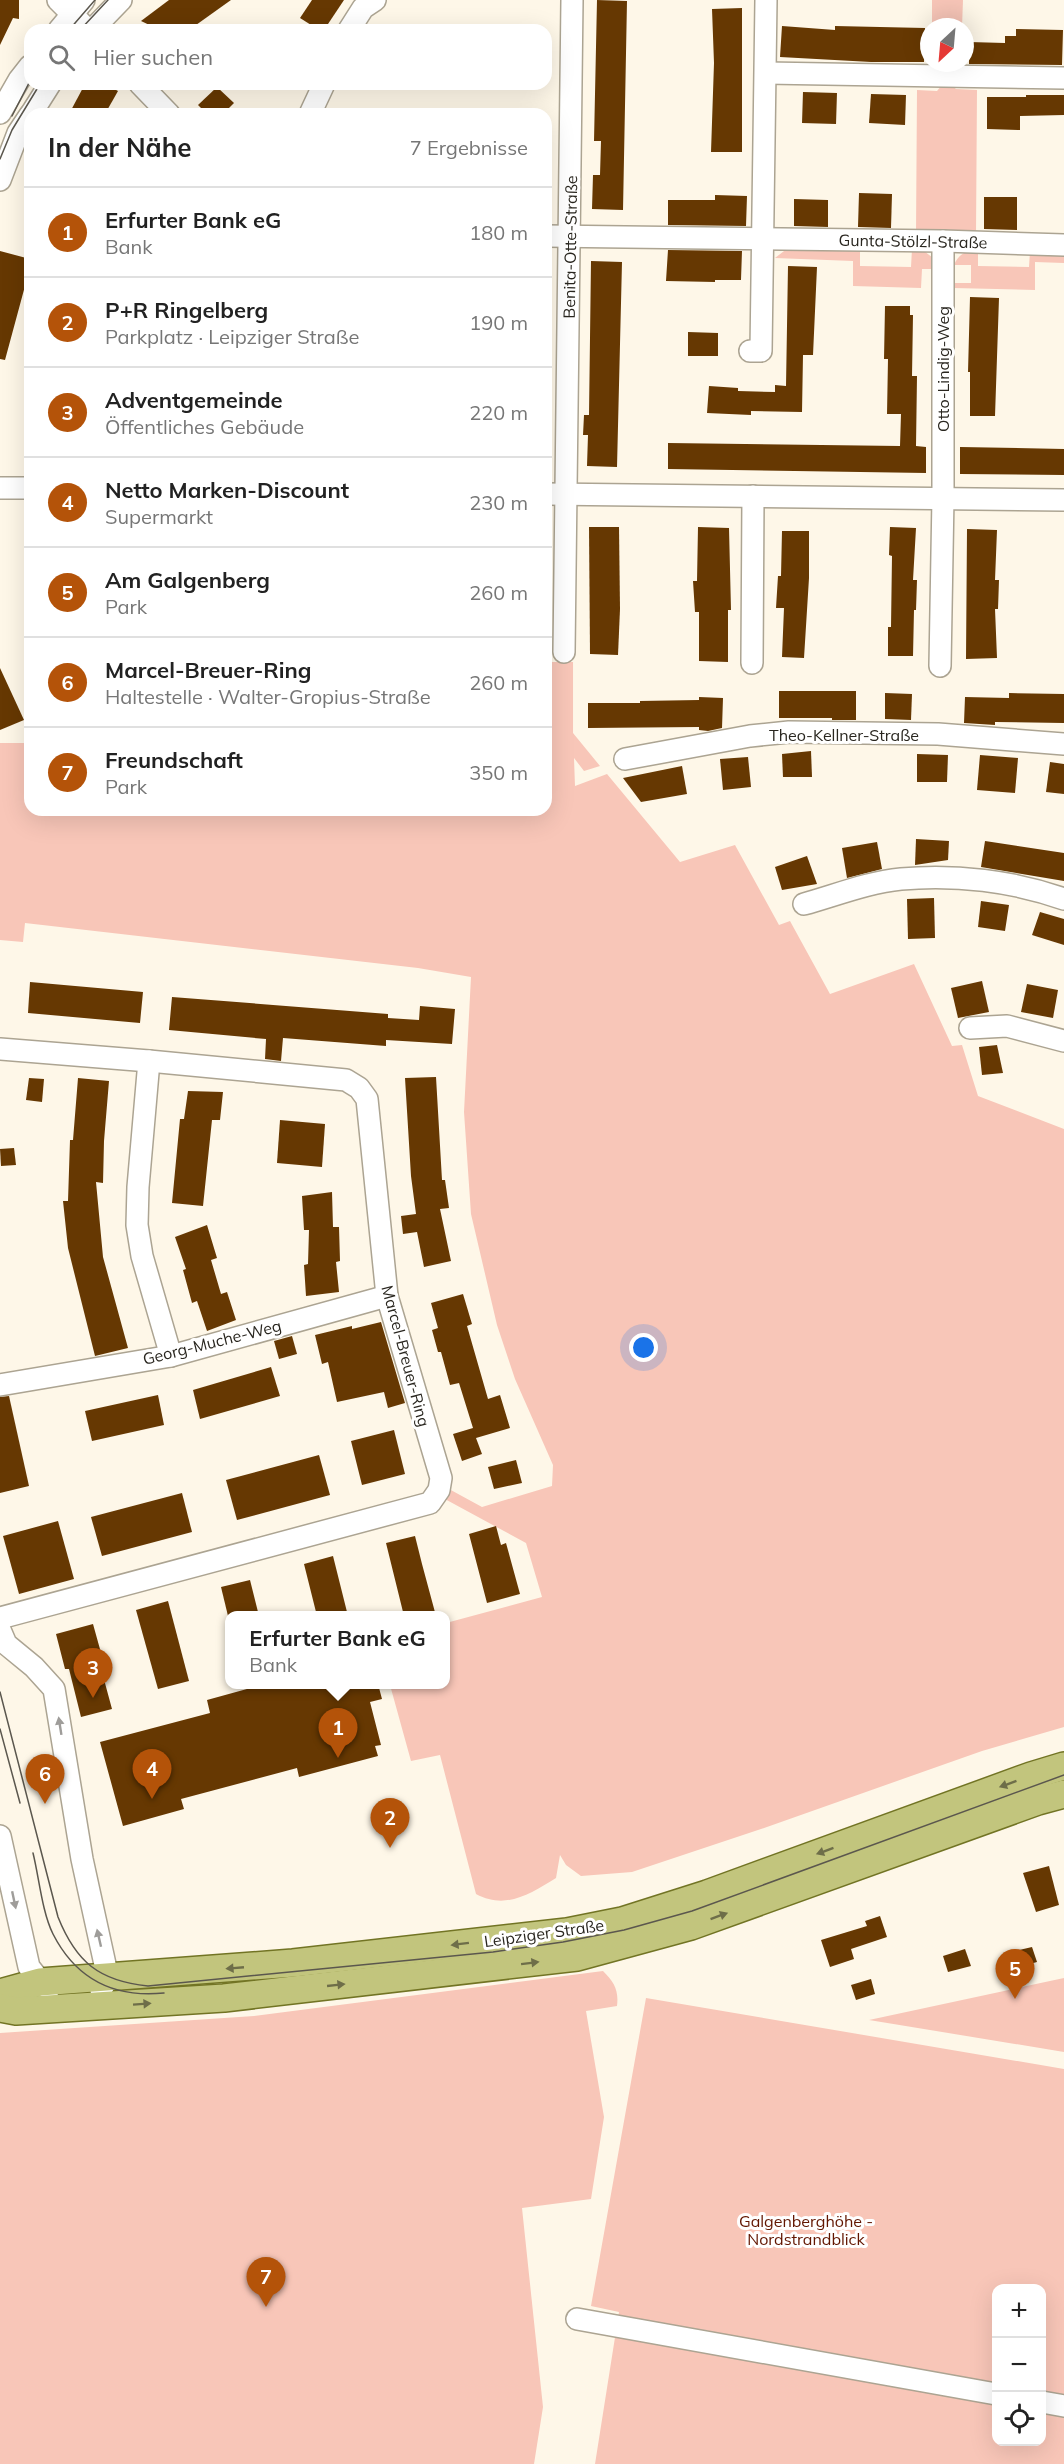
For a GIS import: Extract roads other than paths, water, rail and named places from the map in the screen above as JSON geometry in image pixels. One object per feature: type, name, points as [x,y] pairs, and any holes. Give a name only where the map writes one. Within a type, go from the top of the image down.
[{"type":"main road","name":"Leipziger Straße","points":[[0,1993],[40,1982],[349,1957],[567,1932],[622,1921],[707,1894],[1064,1766]]},
{"type":"main road","name":"Leipziger Straße","points":[[0,2008],[16,2011],[224,1998],[577,1957],[691,1926],[1038,1801],[1064,1794]]},
{"type":"street","points":[[96,24],[121,0]]},
{"type":"street","points":[[353,24],[363,8],[375,0]]},
{"type":"street","name":"Benita-Otte-Straße","points":[[564,652],[556,494],[571,236],[572,0]]},
{"type":"street","points":[[750,351],[761,351],[766,0]]},
{"type":"street","points":[[68,11],[83,24]]},
{"type":"street","points":[[766,73],[1064,78]]},
{"type":"street","points":[[0,113],[24,74]]},
{"type":"street","points":[[34,108],[46,90]]},
{"type":"street","points":[[146,90],[163,108]]},
{"type":"street","points":[[313,108],[321,90]]},
{"type":"street","points":[[0,180],[18,133],[24,124]]},
{"type":"street","name":"Gunta-Stölzl-Straße","points":[[552,236],[944,241],[1064,245]]},
{"type":"street","name":"Otto-Lindig-Weg","points":[[940,666],[944,241]]},
{"type":"street","points":[[0,488],[24,488]]},
{"type":"street","points":[[556,494],[1064,500]]},
{"type":"street","points":[[752,663],[753,496]]},
{"type":"street","name":"Theo-Kellner-Straße","points":[[625,759],[750,736],[789,732],[938,734],[1064,744]]},
{"type":"street","points":[[804,904],[901,879],[965,878],[1039,890],[1064,899]]},
{"type":"street","points":[[970,1028],[1007,1026],[1064,1041]]},
{"type":"street","name":"Marcel-Breuer-Ring","points":[[0,1049],[346,1080],[359,1088],[367,1099],[387,1296],[441,1478],[439,1490],[430,1503],[0,1618]]},
{"type":"street","points":[[149,1061],[137,1225],[142,1256],[171,1356]]},
{"type":"street","name":"Georg-Muche-Weg","points":[[0,1385],[171,1356],[387,1296]]},
{"type":"street","points":[[0,1630],[6,1644],[34,1667],[54,1689],[82,1858],[108,1978],[105,1986],[73,2008],[40,1982],[29,1967],[0,1836]]},
{"type":"street","points":[[577,2319],[992,2393]]},
{"type":"street","points":[[1046,2403],[1064,2406]]},
{"type":"tram line","points":[[74,24],[95,0]]},
{"type":"tram line","points":[[86,24],[108,0]]},
{"type":"tram line","points":[[12,116],[25,90]]},
{"type":"tram line","points":[[25,108],[36,90]]},
{"type":"tram line","points":[[0,159],[12,130],[24,110]]},
{"type":"tram line","points":[[0,1692],[58,1917],[65,1933],[81,1957],[103,1974],[148,1986],[493,1952],[624,1930],[692,1911],[1064,1775]]},
{"type":"tram line","points":[[0,1729],[20,1803]]},
{"type":"tram line","points":[[33,1853],[49,1925],[62,1950],[73,1963],[85,1974],[113,1988],[146,1994],[164,1993]]},
{"type":"place","name":"Adventgemeinde","points":[[93,1698]]},
{"type":"place","name":"Erfurter Bank eG","points":[[338,1758]]},
{"type":"place","name":"Netto Marken-Discount","points":[[152,1799]]},
{"type":"place","name":"Marcel-Breuer-Ring","points":[[45,1804]]},
{"type":"place","name":"P+R Ringelberg","points":[[390,1848]]},
{"type":"place","name":"Am Galgenberg","points":[[1015,1999]]},
{"type":"place","name":"Freundschaft","points":[[266,2307]]},
{"type":"park label","name":"Galgenberghöhe - Nordstrandblick","points":[[806,2230]]}]
